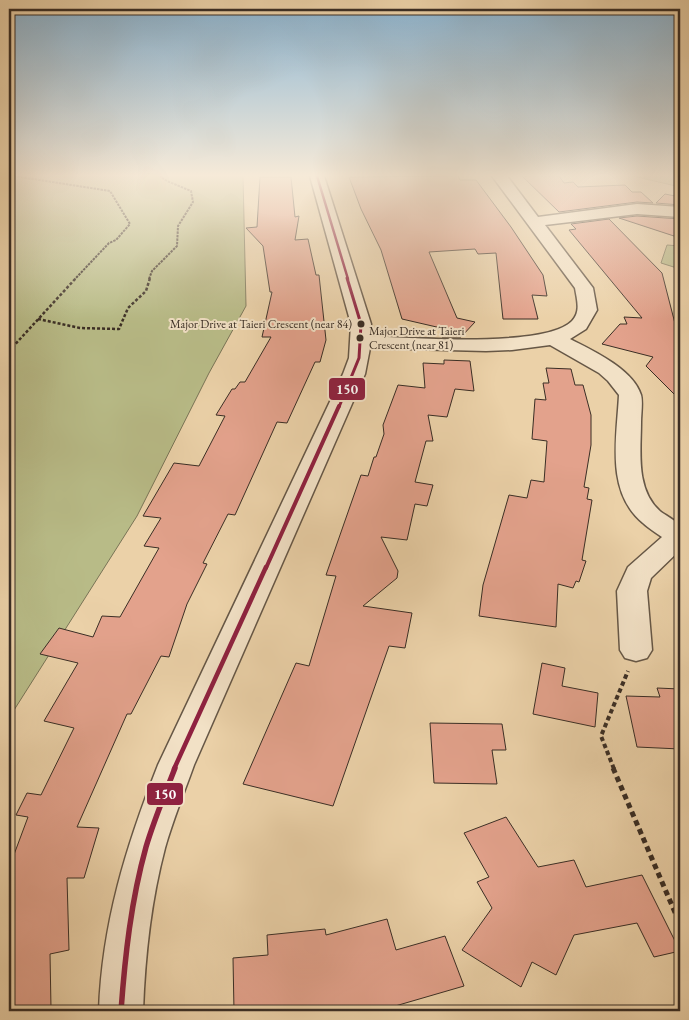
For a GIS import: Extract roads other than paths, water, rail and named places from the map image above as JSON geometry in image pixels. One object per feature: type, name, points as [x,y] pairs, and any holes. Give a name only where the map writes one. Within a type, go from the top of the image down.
[{"type":"street","points":[[121,1011],[122,976],[134,898],[152,828],[176,765],[354,374],[360,342],[361,324],[332,224]]},
{"type":"street","points":[[360,342],[503,346],[528,344],[552,338],[571,330],[584,320],[590,308],[588,298],[584,288],[535,224]]},
{"type":"street","points":[[552,338],[615,374],[626,386],[630,395],[628,472],[634,491],[643,508],[651,517],[680,537],[638,574],[632,591],[636,650]]},
{"type":"place","name":"Major Drive at Taieri Crescent (near 84)","points":[[361,324]]},
{"type":"place","name":"Major Drive at Taieri Crescent (near 81)","points":[[360,338]]}]
